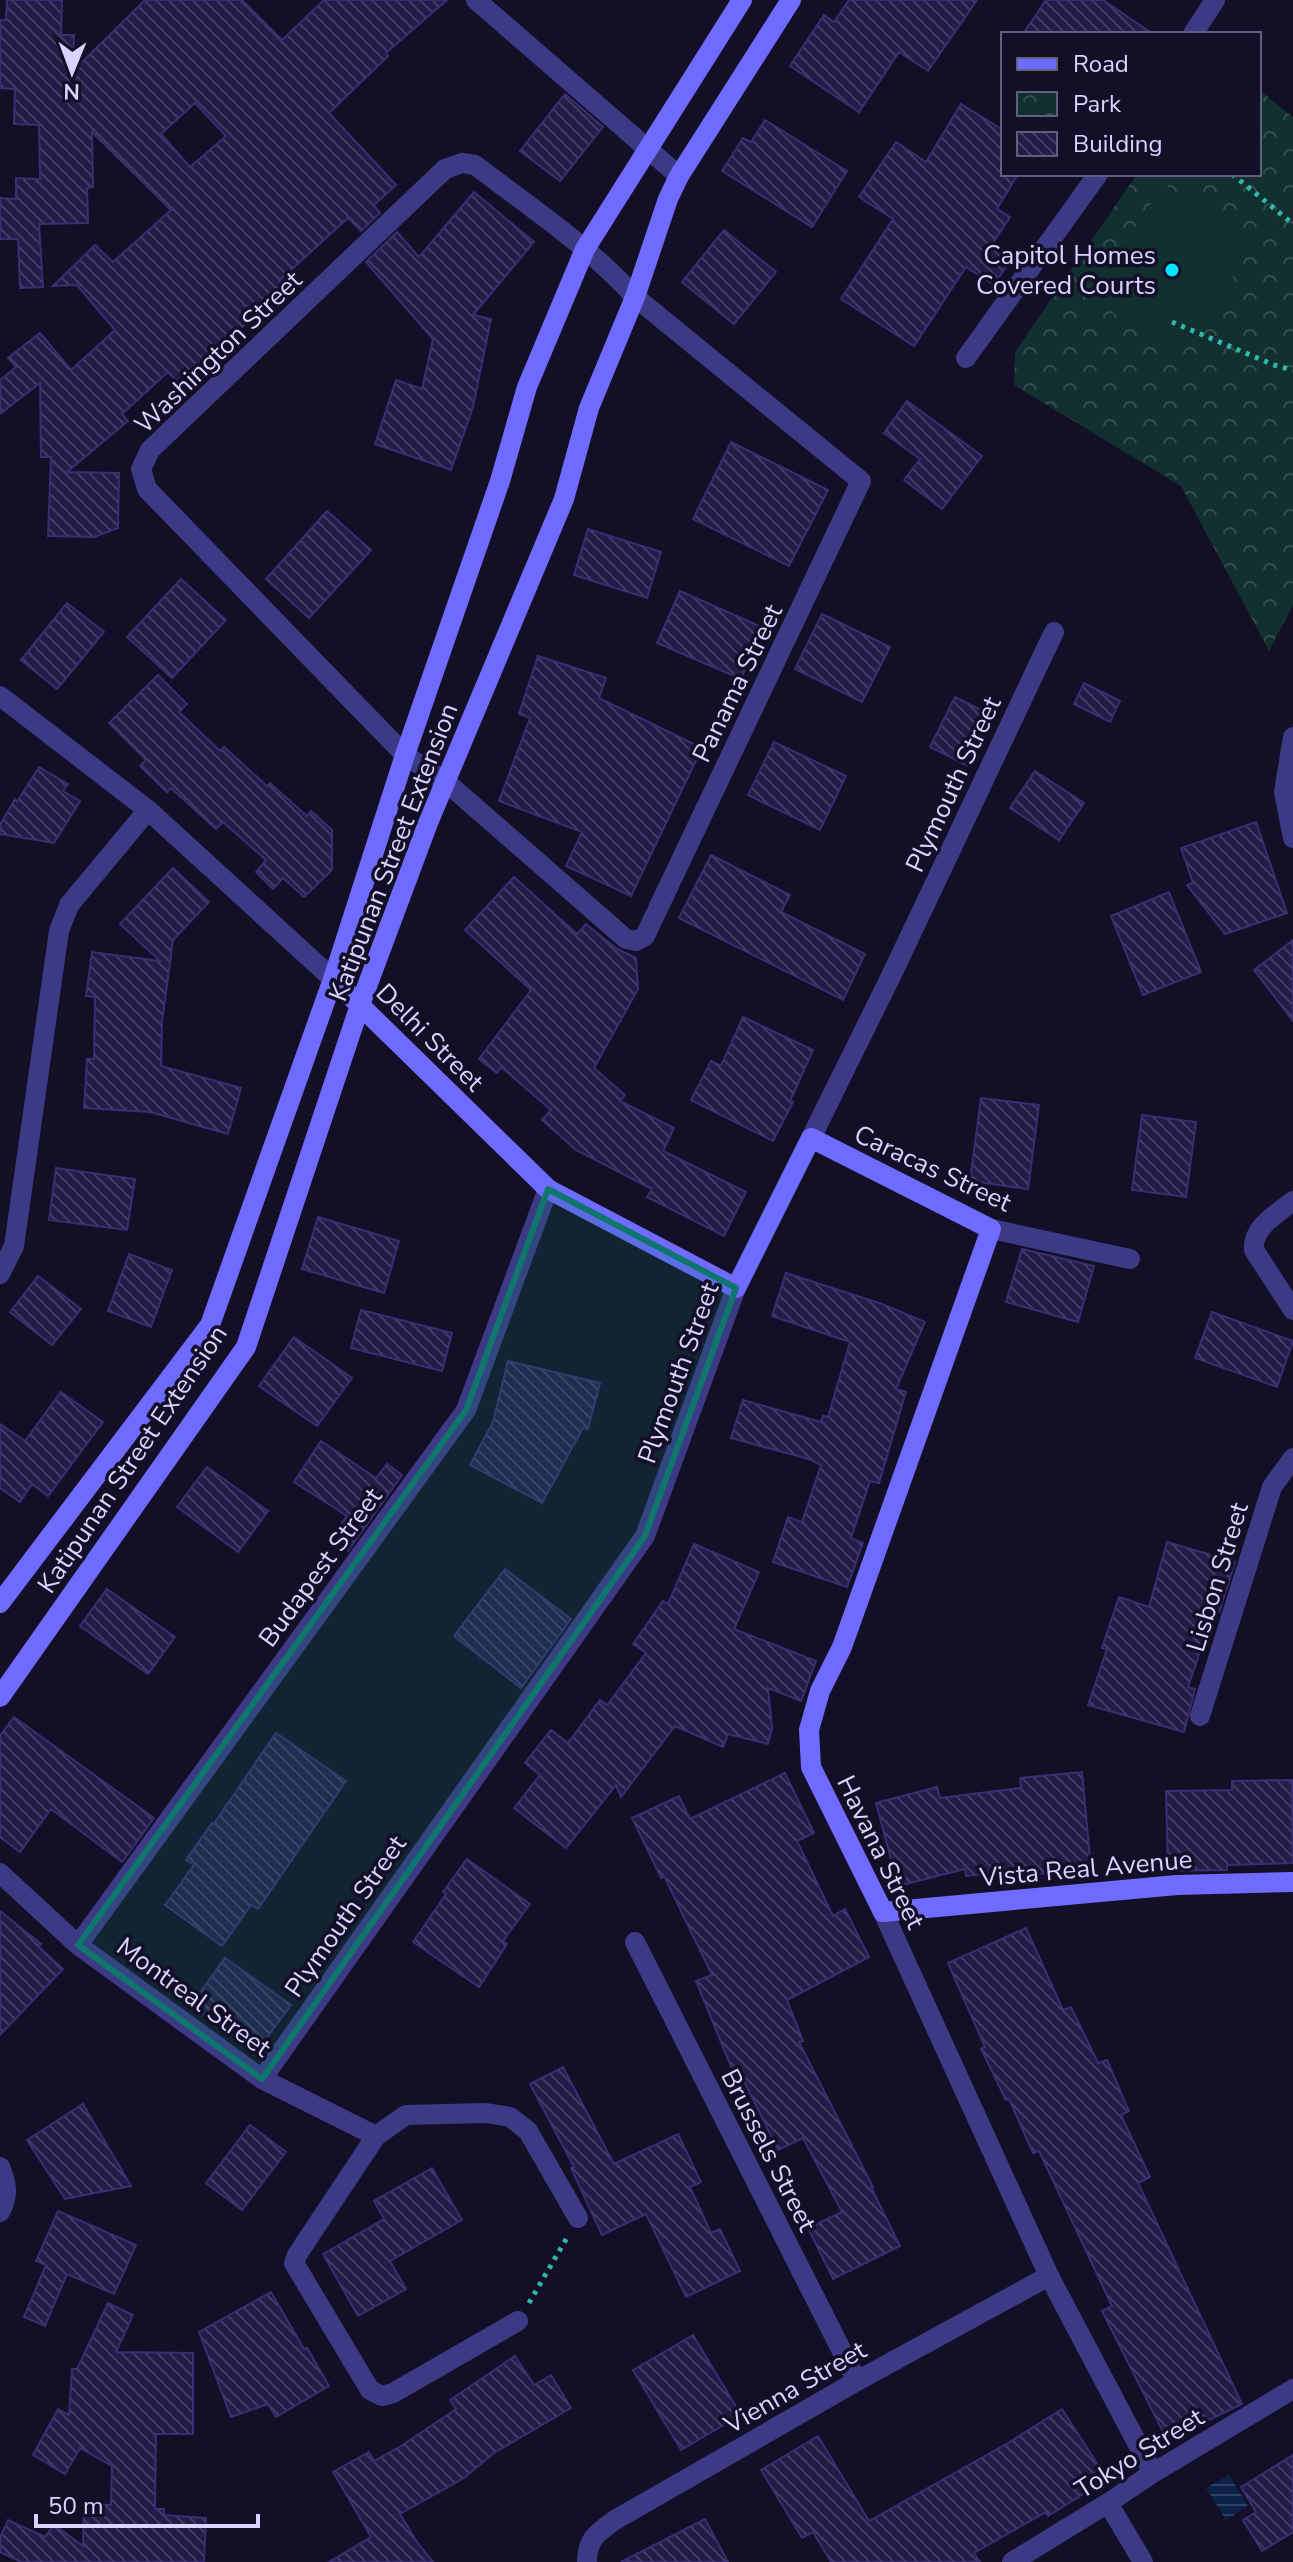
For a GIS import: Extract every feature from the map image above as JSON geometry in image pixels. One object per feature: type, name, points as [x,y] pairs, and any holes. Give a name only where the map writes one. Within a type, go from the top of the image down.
[{"type":"street","points":[[476,0],[679,176]]},
{"type":"street","name":"Katipunan Street Extension","points":[[0,1603],[210,1325],[333,979],[405,755],[500,481],[527,387],[585,249],[742,0]]},
{"type":"street","name":"Katipunan Street Extension","points":[[0,1697],[246,1347],[360,1005],[446,782],[564,499],[589,408],[635,297],[668,199],[679,176],[791,0]]},
{"type":"street","points":[[1194,32],[1215,0]]},
{"type":"street","name":"Washington Street","points":[[446,782],[405,755],[147,489],[141,469],[150,450],[445,169],[462,163],[475,165],[585,249],[635,297]]},
{"type":"street","points":[[966,358],[1097,176]]},
{"type":"street","name":"Panama Street","points":[[446,782],[626,939],[636,941],[645,936],[861,485],[858,477],[635,297]]},
{"type":"street","name":"Plymouth Street","points":[[262,2079],[645,1536],[736,1288],[892,974],[1054,632]]},
{"type":"street","name":"Delhi Street","points":[[0,696],[148,810],[333,979],[548,1189],[736,1288]]},
{"type":"street","points":[[1293,737],[1284,792],[1293,838]]},
{"type":"street","points":[[0,1274],[14,1246],[59,931],[69,905],[148,810]]},
{"type":"street","name":"Caracas Street","points":[[811,1138],[991,1229],[1130,1259]]},
{"type":"street","name":"Budapest Street","points":[[78,1945],[466,1410],[548,1189]]},
{"type":"street","points":[[1293,1201],[1257,1232],[1254,1241],[1254,1250],[1293,1310]]},
{"type":"street","name":"Havana Street","points":[[991,1229],[842,1647],[820,1691],[809,1730],[811,1767],[883,1912],[1049,2276],[1153,2473]]},
{"type":"street","name":"Lisbon Street","points":[[1200,1716],[1272,1487],[1293,1458]]},
{"type":"street","name":"Montreal Street","points":[[0,1873],[78,1945],[262,2079],[376,2136]]},
{"type":"street","name":"Vista Real Avenue","points":[[883,1912],[1177,1885],[1293,1882]]},
{"type":"street","name":"Brussels Street","points":[[635,1942],[857,2381]]},
{"type":"street","points":[[518,2321],[393,2393],[382,2396],[370,2390],[294,2263],[376,2136],[406,2115],[486,2113],[510,2117],[528,2131],[578,2218]]},
{"type":"street","points":[[0,2167],[7,2185],[0,2212]]},
{"type":"street","name":"Vienna Street","points":[[587,2562],[587,2548],[598,2533],[615,2520],[857,2381],[1049,2276]]},
{"type":"street","name":"Tokyo Street","points":[[1012,2562],[1293,2389]]},
{"type":"street","points":[[1108,2503],[1143,2562]]},
{"type":"path","points":[[1234,176],[1293,224]]},
{"type":"path","points":[[1172,322],[1293,370]]},
{"type":"path","points":[[518,2321],[578,2218]]},
{"type":"highlighted area","points":[[548,1189],[736,1288],[645,1536],[262,2079],[78,1945],[466,1410]]},
{"type":"green space","points":[[1261,92],[1293,117],[1293,605],[1269,651],[1181,486],[1014,385],[1015,352],[1136,176],[1261,176]]},
{"type":"green space","name":"Capitol Homes Covered Courts","points":[[1164,184],[1255,244],[1180,357],[1089,297]]},
{"type":"water","points":[[1229,2475],[1248,2506],[1226,2520],[1206,2488]]},
{"type":"building","points":[[7,0],[62,0],[61,35],[74,35],[73,71],[145,0],[242,0],[282,40],[324,0],[447,0],[386,53],[388,56],[329,113],[396,185],[374,205],[380,213],[361,231],[348,218],[279,281],[282,285],[248,315],[251,319],[202,363],[206,366],[182,387],[168,372],[122,414],[128,421],[67,472],[119,473],[118,528],[94,537],[48,536],[51,457],[41,457],[40,383],[0,414],[0,380],[16,367],[8,358],[40,333],[71,370],[115,330],[77,285],[53,286],[95,245],[113,262],[171,210],[92,132],[93,187],[87,188],[88,223],[39,224],[43,287],[20,288],[18,239],[0,239],[0,198],[16,199],[16,178],[40,179],[39,125],[14,124],[15,89],[0,88],[0,20],[6,20]],"holes":[[[195,103],[226,136],[190,167],[161,134]]]},
{"type":"building","points":[[849,0],[977,0],[928,71],[899,52],[859,112],[790,66],[824,15],[834,22]]},
{"type":"building","points":[[1046,0],[1103,0],[1150,32],[1024,32]]},
{"type":"building","points":[[565,94],[603,127],[560,181],[520,151]]},
{"type":"building","points":[[961,104],[1001,129],[1001,176],[1017,176],[997,209],[1010,217],[993,243],[1013,256],[994,285],[966,267],[914,346],[841,299],[893,219],[859,197],[896,142],[926,162]]},
{"type":"building","points":[[765,120],[847,171],[812,227],[722,171],[743,138],[751,142]]},
{"type":"building","points":[[474,192],[534,242],[473,315],[491,319],[473,407],[451,470],[375,444],[396,380],[422,389],[433,339],[366,262],[397,232],[419,257]]},
{"type":"building","points":[[724,230],[776,272],[734,324],[682,282]]},
{"type":"building","points":[[907,401],[982,456],[942,509],[904,480],[920,459],[884,433]]},
{"type":"building","points":[[731,442],[828,490],[789,566],[693,519]]},
{"type":"building","points":[[327,511],[371,550],[309,618],[266,579]]},
{"type":"building","points":[[588,529],[661,552],[647,598],[574,575]]},
{"type":"building","points":[[181,579],[226,620],[172,678],[127,637]]},
{"type":"building","points":[[680,591],[764,628],[741,679],[657,643]]},
{"type":"building","points":[[67,603],[104,632],[57,689],[21,660]]},
{"type":"building","points":[[822,614],[890,647],[862,702],[795,669]]},
{"type":"building","points":[[538,656],[606,678],[599,698],[702,748],[631,896],[566,866],[582,832],[499,801],[530,718],[519,714]]},
{"type":"building","points":[[158,675],[187,704],[179,712],[220,751],[224,747],[267,786],[270,783],[307,816],[311,811],[332,830],[332,870],[304,897],[283,878],[273,889],[256,872],[266,860],[223,822],[216,829],[171,788],[167,792],[140,766],[146,760],[109,723]]},
{"type":"building","points":[[1084,683],[1120,701],[1110,722],[1074,704]]},
{"type":"building","points":[[955,697],[993,716],[968,766],[930,747]]},
{"type":"building","points":[[774,742],[846,776],[820,830],[748,795]]},
{"type":"building","points":[[39,767],[68,784],[63,791],[80,801],[54,843],[0,834],[0,825],[15,799],[17,802]]},
{"type":"building","points":[[1035,771],[1084,803],[1059,840],[1010,808]]},
{"type":"building","points":[[1256,822],[1287,913],[1225,934],[1187,885],[1193,883],[1181,848]]},
{"type":"building","points":[[711,855],[790,895],[781,912],[865,954],[843,1000],[679,918]]},
{"type":"building","points":[[173,868],[209,902],[173,940],[162,1022],[161,1066],[241,1088],[228,1134],[150,1112],[84,1108],[87,1059],[94,1059],[95,997],[86,996],[92,952],[160,961],[120,924]]},
{"type":"building","points":[[514,877],[577,934],[586,924],[617,949],[636,958],[638,989],[594,1068],[625,1095],[620,1101],[674,1128],[663,1151],[746,1192],[724,1236],[647,1197],[652,1189],[576,1150],[542,1120],[551,1110],[501,1067],[497,1073],[479,1059],[531,990],[465,930]]},
{"type":"building","points":[[1169,892],[1201,972],[1143,995],[1111,916]]},
{"type":"building","points":[[1293,940],[1293,1021],[1254,970]]},
{"type":"building","points":[[743,1017],[813,1050],[790,1101],[793,1102],[773,1141],[691,1100],[711,1061],[721,1066]]},
{"type":"building","points":[[981,1098],[1039,1105],[1028,1189],[970,1181]]},
{"type":"building","points":[[1142,1115],[1196,1122],[1186,1197],[1132,1190]]},
{"type":"building","points":[[56,1168],[135,1179],[127,1230],[49,1220]]},
{"type":"building","points":[[318,1217],[399,1241],[384,1293],[302,1269]]},
{"type":"building","points":[[1022,1249],[1094,1266],[1078,1322],[1006,1302]]},
{"type":"building","points":[[129,1254],[172,1270],[151,1327],[108,1311]]},
{"type":"building","points":[[786,1273],[882,1304],[925,1322],[896,1389],[906,1392],[879,1483],[870,1481],[851,1538],[863,1543],[847,1587],[773,1562],[788,1517],[802,1522],[821,1465],[731,1438],[743,1400],[821,1422],[823,1416],[828,1417],[850,1342],[772,1316]]},
{"type":"building","points":[[38,1276],[81,1309],[52,1345],[10,1312]]},
{"type":"building","points":[[361,1310],[452,1333],[442,1371],[351,1348]]},
{"type":"building","points":[[1212,1312],[1293,1341],[1277,1387],[1195,1358]]},
{"type":"building","points":[[294,1337],[352,1378],[317,1426],[259,1386]]},
{"type":"building","points":[[508,1361],[600,1383],[588,1429],[583,1428],[542,1503],[470,1465],[493,1422]]},
{"type":"building","points":[[61,1392],[103,1422],[48,1496],[32,1484],[20,1502],[0,1488],[0,1424],[25,1441]]},
{"type":"building","points":[[321,1441],[376,1478],[387,1464],[402,1475],[348,1551],[330,1538],[347,1516],[294,1482]]},
{"type":"building","points":[[207,1467],[268,1511],[238,1552],[177,1507]]},
{"type":"building","points":[[1167,1542],[1235,1562],[1219,1613],[1214,1611],[1188,1687],[1195,1689],[1184,1732],[1088,1705],[1107,1649],[1102,1648],[1119,1597],[1149,1607]]},
{"type":"building","points":[[694,1544],[759,1572],[734,1629],[816,1661],[801,1701],[768,1688],[772,1728],[768,1744],[728,1734],[723,1747],[675,1726],[621,1797],[616,1785],[566,1848],[514,1808],[540,1775],[525,1763],[551,1730],[568,1743],[600,1700],[607,1705],[646,1653],[633,1644],[663,1601],[668,1604]]},
{"type":"building","points":[[505,1569],[571,1619],[521,1688],[454,1636]]},
{"type":"building","points":[[107,1589],[175,1637],[148,1674],[80,1626]]},
{"type":"building","points":[[14,1717],[154,1818],[122,1862],[51,1809],[20,1852],[0,1837],[0,1736]]},
{"type":"building","points":[[276,1733],[346,1781],[258,1909],[251,1905],[222,1946],[165,1905],[194,1865],[186,1860]]},
{"type":"building","points":[[1082,1772],[1091,1869],[1029,1875],[1029,1869],[966,1876],[965,1869],[898,1886],[876,1803],[937,1787],[940,1798],[1021,1788],[1020,1778]]},
{"type":"building","points":[[785,1773],[814,1833],[797,1841],[833,1916],[845,1909],[869,1957],[787,2000],[803,2041],[799,2042],[900,2246],[833,2279],[808,2228],[842,2212],[803,2138],[778,2150],[737,2067],[732,2069],[696,1981],[712,1975],[632,1818],[679,1796],[690,1819]]},
{"type":"building","points":[[1292,1780],[1293,1863],[1227,1865],[1227,1870],[1168,1871],[1166,1791],[1232,1790],[1232,1781]]},
{"type":"building","points":[[467,1859],[530,1904],[503,1941],[507,1944],[479,1987],[413,1942]]},
{"type":"building","points":[[0,1911],[41,1944],[39,1947],[63,1969],[0,2035]]},
{"type":"building","points":[[1026,1928],[1063,2010],[1071,2007],[1098,2063],[1107,2060],[1129,2111],[1121,2115],[1150,2177],[1138,2183],[1242,2404],[1167,2440],[1102,2311],[1112,2306],[1039,2151],[1033,2153],[1009,2099],[1006,2100],[981,2049],[985,2047],[948,1963]]},
{"type":"building","points":[[225,1958],[291,2005],[256,2052],[191,2005]]},
{"type":"building","points":[[563,2067],[614,2164],[678,2134],[701,2182],[690,2187],[711,2233],[720,2229],[740,2271],[686,2297],[646,2214],[602,2235],[571,2168],[574,2167],[530,2084]]},
{"type":"building","points":[[83,2104],[131,2186],[65,2199],[27,2140]]},
{"type":"building","points":[[250,2125],[286,2152],[242,2210],[206,2183]]},
{"type":"building","points":[[432,2168],[462,2220],[390,2261],[406,2289],[358,2316],[323,2254],[384,2219],[374,2201]]},
{"type":"building","points":[[58,2211],[136,2245],[114,2294],[67,2274],[45,2326],[24,2317],[46,2265],[36,2261]]},
{"type":"building","points":[[271,2292],[329,2386],[276,2417],[268,2404],[231,2417],[199,2332]]},
{"type":"building","points":[[108,2303],[133,2315],[116,2352],[193,2353],[193,2434],[156,2434],[155,2509],[164,2509],[164,2515],[206,2518],[204,2562],[21,2562],[0,2552],[0,2538],[8,2520],[45,2537],[54,2525],[83,2546],[84,2504],[111,2505],[112,2466],[80,2448],[65,2474],[33,2455],[58,2409],[69,2415],[72,2369],[77,2369]]},
{"type":"building","points":[[693,2335],[741,2415],[681,2450],[633,2370]]},
{"type":"building","points":[[515,2356],[534,2385],[551,2375],[571,2408],[494,2453],[464,2478],[400,2514],[433,2562],[329,2562],[371,2537],[333,2472],[369,2452],[374,2461],[401,2446],[456,2409],[450,2400]]},
{"type":"building","points":[[1062,2409],[1107,2479],[1048,2516],[1046,2512],[974,2553],[980,2562],[831,2562],[813,2532],[802,2538],[761,2470],[818,2436],[869,2521]]},
{"type":"building","points":[[1293,2455],[1293,2532],[1262,2551],[1243,2520],[1256,2512],[1241,2487]]},
{"type":"building","points":[[705,2519],[728,2562],[621,2562]]},
{"type":"place","name":"Capitol Homes Covered Courts","points":[[1172,270]]}]
